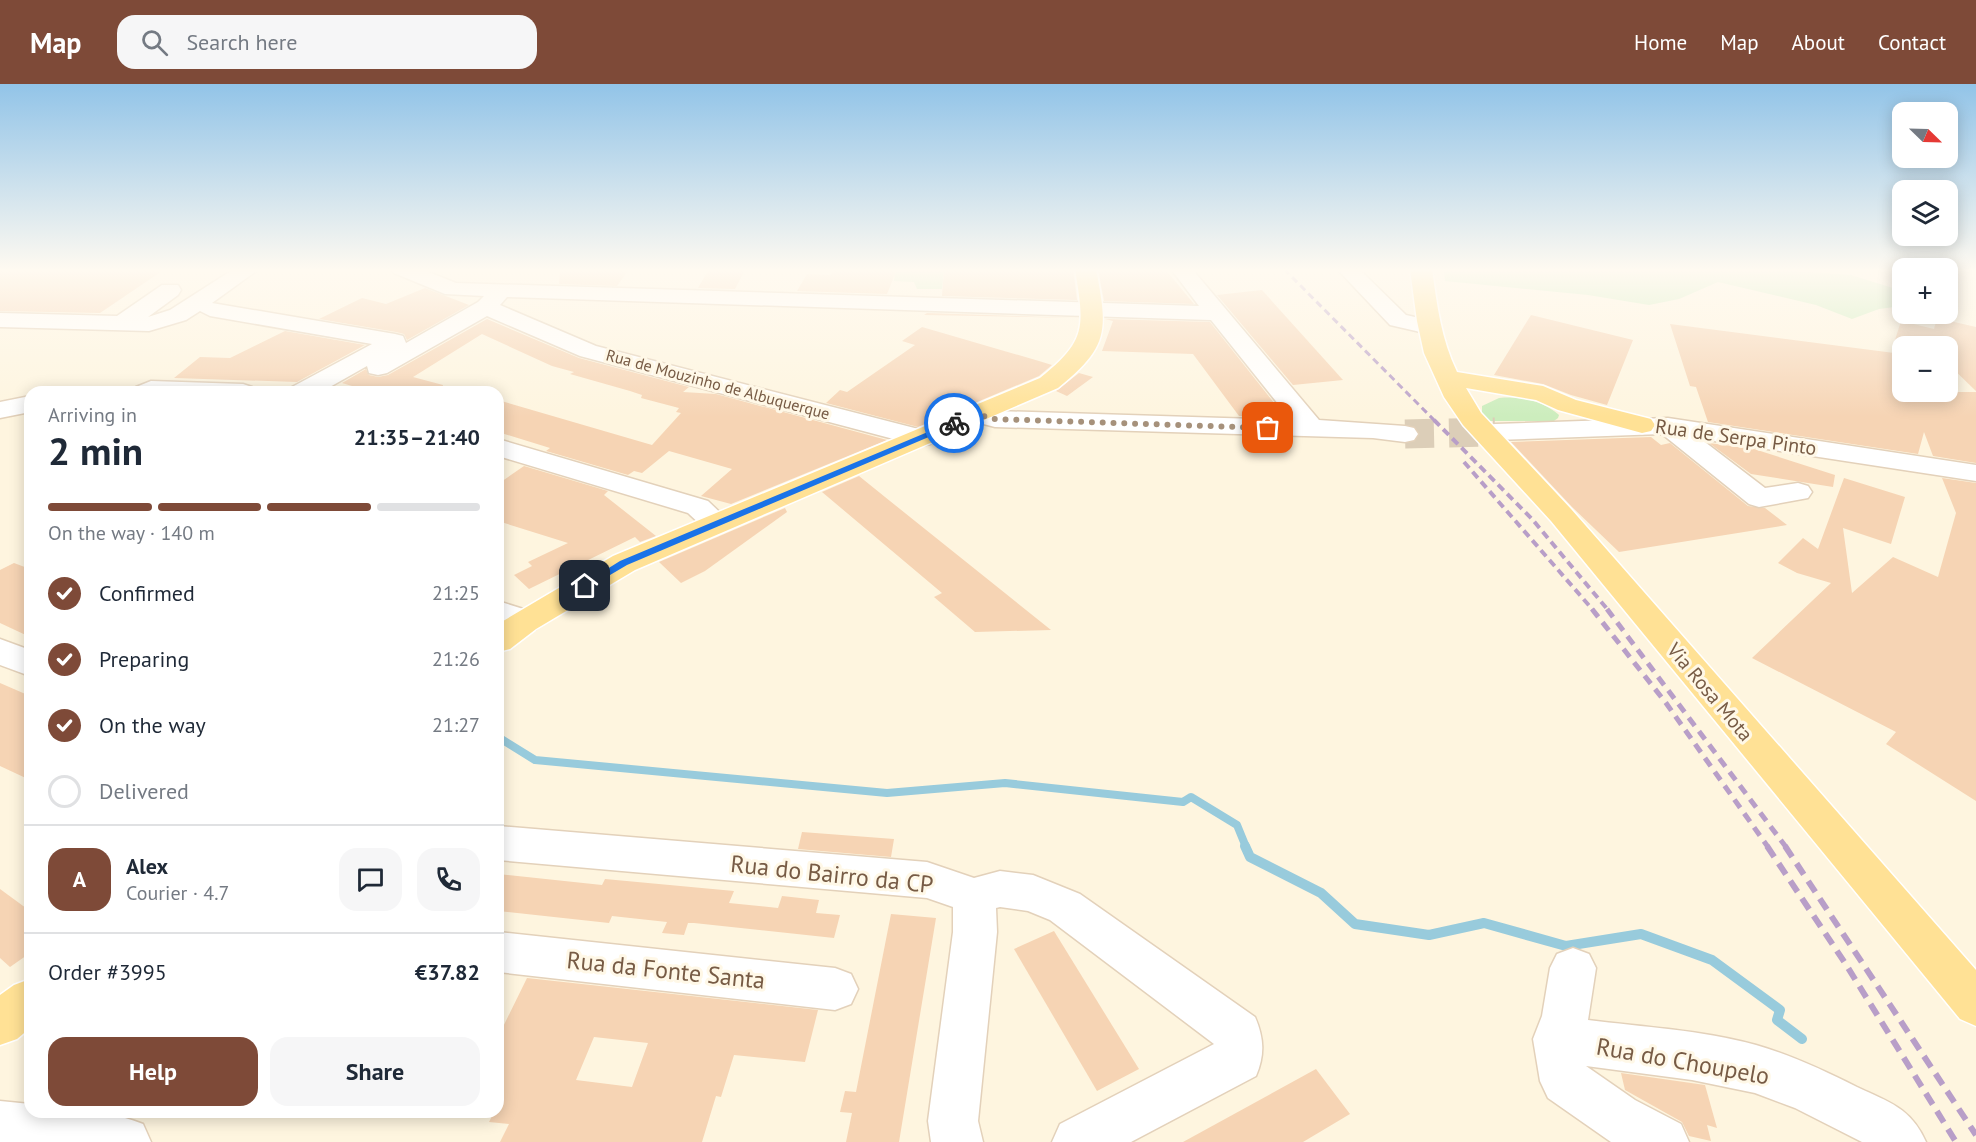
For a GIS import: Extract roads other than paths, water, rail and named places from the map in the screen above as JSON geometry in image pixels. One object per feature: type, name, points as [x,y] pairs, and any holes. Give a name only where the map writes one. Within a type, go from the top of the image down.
[{"type":"main road","points":[[511,617],[624,563],[1049,383],[1075,364],[1087,348],[1094,328],[1093,318]]},
{"type":"main road","name":"Via Rosa Mota","points":[[1428,318],[1452,387],[1472,419],[1561,515],[1976,1004]]},
{"type":"main road","points":[[1452,387],[1514,389],[1544,394],[1567,405],[1655,426]]},
{"type":"main road","points":[[1567,405],[1587,428]]},
{"type":"street","points":[[121,323],[128,318]]},
{"type":"street","points":[[0,320],[148,324],[167,318]]},
{"type":"street","points":[[239,318],[395,341],[312,386]]},
{"type":"street","points":[[347,386],[461,318]]},
{"type":"street","name":"Rua de Mouzinho de Albuquerque","points":[[529,318],[588,351],[920,438]]},
{"type":"street","points":[[1220,318],[1313,430]]},
{"type":"street","points":[[1397,318],[1401,322],[1429,327]]},
{"type":"street","points":[[0,410],[24,405]]},
{"type":"street","points":[[976,414],[994,419],[1373,430],[1405,434]]},
{"type":"street","points":[[1655,426],[1759,498],[1798,492]]},
{"type":"street","name":"Rua de Serpa Pinto","points":[[1495,432],[1655,426],[1976,473]]},
{"type":"street","points":[[504,449],[698,507],[716,523]]},
{"type":"street","points":[[0,651],[24,661]]},
{"type":"street","name":"Rua do Bairro da CP","points":[[504,844],[927,880],[974,896]]},
{"type":"street","points":[[957,1142],[952,1121],[975,932],[974,896],[1000,889],[1033,893],[1065,907],[1238,1034],[1239,1059],[1078,1142]]},
{"type":"street","name":"Rua da Fonte Santa","points":[[504,953],[835,989]]},
{"type":"street","points":[[1573,968],[1566,1016],[1557,1039],[1565,1081],[1617,1118],[1663,1142]]},
{"type":"street","name":"Rua do Choupelo","points":[[1557,1039],[1692,1057],[1755,1070],[1809,1089],[1884,1126],[1900,1142]]},
{"type":"street","points":[[0,1126],[125,1142]]},
{"type":"waterway","points":[[504,741],[535,760],[887,793],[1005,783],[1183,802],[1191,797],[1237,825],[1246,847]]},
{"type":"waterway","points":[[1245,846],[1250,857],[1321,893],[1355,924],[1429,935],[1484,923],[1566,946],[1641,934],[1712,960],[1780,1010],[1777,1020],[1802,1039]]},
{"type":"tunnel","points":[[1405,434],[1495,432]]},
{"type":"railway","points":[[1333,318],[1435,421]]},
{"type":"railway","points":[[1434,420],[1532,519],[1608,610]]},
{"type":"railway","points":[[1464,462],[1593,610]]},
{"type":"railway","points":[[1592,609],[1666,703],[1768,847]]},
{"type":"railway","points":[[1607,609],[1786,847]]},
{"type":"railway","points":[[1767,846],[1845,963],[1956,1142]]},
{"type":"railway","points":[[1785,846],[1976,1135]]}]
